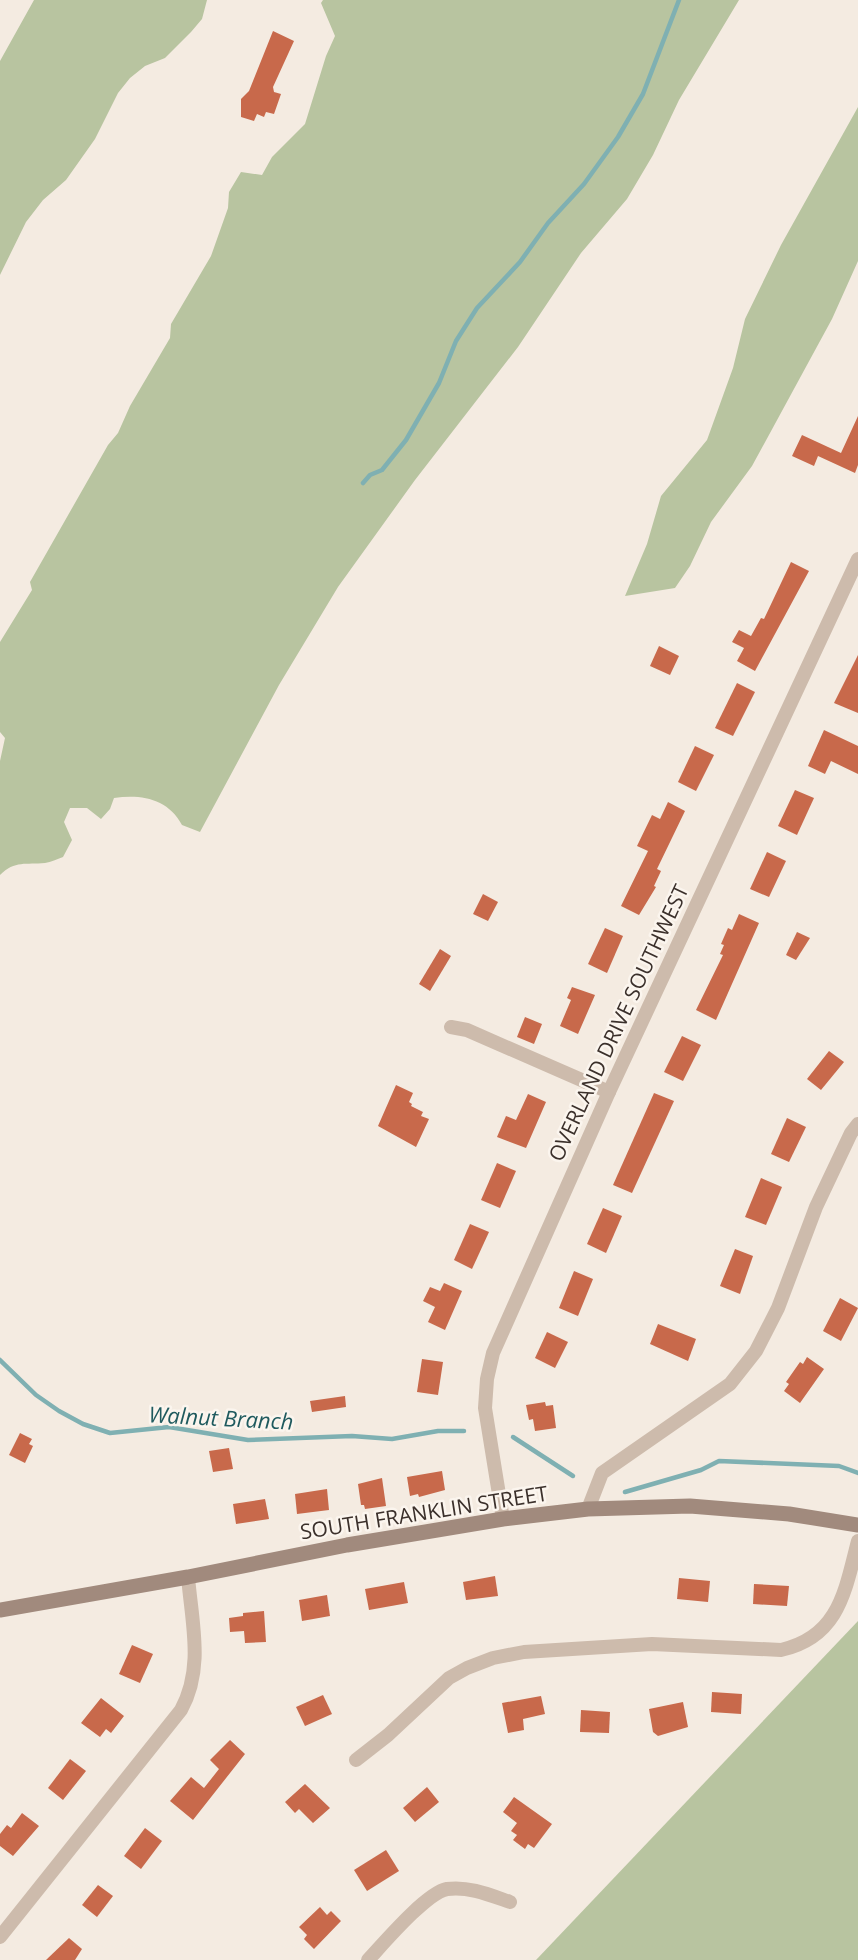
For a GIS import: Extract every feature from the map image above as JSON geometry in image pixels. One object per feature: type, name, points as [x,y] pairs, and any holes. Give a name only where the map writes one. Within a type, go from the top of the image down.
[{"type":"main road","name":"SOUTH FRANKLIN STREET","points":[[0,1610],[188,1577],[347,1545],[503,1519],[588,1509],[690,1506],[789,1514],[858,1525]]},
{"type":"street","name":"OVERLAND DRIVE SOUTHWEST","points":[[503,1519],[485,1408],[487,1379],[493,1353],[609,1092],[858,559]]},
{"type":"street","points":[[451,1027],[467,1030],[609,1092]]},
{"type":"street","points":[[588,1509],[602,1473],[730,1384],[756,1351],[778,1308],[816,1207],[851,1133],[858,1125]]},
{"type":"street","points":[[356,1760],[388,1735],[449,1678],[493,1658],[524,1652],[652,1644],[781,1650],[800,1646],[826,1627],[843,1599],[858,1541]]},
{"type":"street","points":[[0,1937],[181,1710],[192,1691],[196,1666],[188,1577]]},
{"type":"street","points":[[368,1960],[421,1905],[445,1889],[472,1889],[510,1902]]},
{"type":"green space","points":[[34,0],[207,0],[202,19],[191,32],[165,58],[145,66],[130,78],[118,93],[95,139],[66,180],[43,200],[26,222],[0,275],[0,61]]},
{"type":"green space","points":[[323,0],[739,0],[679,100],[653,155],[627,199],[581,253],[518,347],[415,480],[338,587],[279,685],[200,832],[182,825],[169,809],[153,800],[134,797],[114,798],[110,809],[101,819],[87,808],[70,808],[64,822],[72,840],[63,857],[45,863],[16,865],[0,875],[0,761],[5,738],[0,732],[0,642],[32,590],[30,582],[108,445],[118,433],[130,406],[170,338],[171,324],[211,256],[228,208],[229,192],[241,172],[262,175],[272,157],[305,124],[326,56],[335,36],[321,3]]},
{"type":"green space","points":[[858,107],[858,261],[832,319],[752,466],[711,522],[690,566],[675,588],[625,596],[647,544],[661,496],[707,440],[733,368],[745,319],[781,245]]},
{"type":"green space","points":[[858,1621],[858,1960],[536,1960]]},
{"type":"building","points":[[273,31],[294,41],[273,87],[274,92],[281,94],[274,114],[266,112],[264,117],[257,114],[254,121],[241,117],[241,99],[249,91]]},
{"type":"building","points":[[858,416],[858,465],[855,473],[818,456],[814,466],[792,456],[802,435],[841,453]]},
{"type":"building","points":[[791,562],[809,571],[755,671],[737,661],[744,648],[732,642],[739,630],[751,636],[761,618],[764,619]]},
{"type":"building","points":[[659,646],[679,656],[670,675],[650,666]]},
{"type":"building","points":[[858,655],[858,713],[834,703]]},
{"type":"building","points":[[737,683],[755,692],[733,736],[715,728]]},
{"type":"building","points":[[824,730],[858,746],[858,774],[831,761],[825,774],[808,766]]},
{"type":"building","points":[[695,746],[714,755],[696,791],[678,782]]},
{"type":"building","points":[[795,790],[814,798],[797,835],[778,826]]},
{"type":"building","points":[[668,802],[685,811],[657,869],[661,871],[654,886],[656,887],[639,915],[621,906],[648,851],[637,846],[652,815],[660,819]]},
{"type":"building","points":[[767,852],[786,861],[769,897],[750,889]]},
{"type":"building","points":[[483,894],[498,902],[488,921],[473,914]]},
{"type":"building","points":[[739,914],[759,923],[716,1020],[696,1010],[723,955],[720,954],[724,945],[721,944],[728,928],[732,930]]},
{"type":"building","points":[[605,928],[623,936],[607,973],[588,964]]},
{"type":"building","points":[[797,932],[810,938],[796,960],[786,955]]},
{"type":"building","points":[[440,949],[451,956],[430,991],[419,984]]},
{"type":"building","points":[[572,987],[595,995],[578,1034],[560,1026],[571,1000],[567,998]]},
{"type":"building","points":[[525,1017],[542,1024],[534,1044],[517,1037]]},
{"type":"building","points":[[682,1036],[701,1045],[683,1081],[664,1072]]},
{"type":"building","points":[[829,1051],[844,1062],[821,1090],[807,1079]]},
{"type":"building","points":[[396,1085],[413,1093],[409,1102],[411,1106],[423,1112],[421,1116],[429,1119],[416,1147],[378,1126]]},
{"type":"building","points":[[654,1093],[674,1101],[632,1193],[613,1185]]},
{"type":"building","points":[[528,1094],[546,1102],[526,1148],[497,1137],[506,1116],[516,1120]]},
{"type":"building","points":[[787,1118],[806,1127],[789,1162],[771,1154]]},
{"type":"building","points":[[497,1163],[516,1171],[500,1208],[481,1200]]},
{"type":"building","points":[[761,1178],[782,1187],[766,1225],[745,1217]]},
{"type":"building","points":[[603,1208],[622,1216],[606,1253],[587,1244]]},
{"type":"building","points":[[470,1224],[489,1232],[472,1269],[454,1260]]},
{"type":"building","points":[[735,1249],[753,1256],[740,1294],[720,1286]]},
{"type":"building","points":[[574,1271],[593,1279],[578,1316],[559,1308]]},
{"type":"building","points":[[444,1283],[462,1291],[445,1330],[428,1322],[435,1307],[423,1301],[430,1287],[440,1291]]},
{"type":"building","points":[[840,1298],[858,1308],[841,1341],[823,1331]]},
{"type":"building","points":[[658,1324],[696,1339],[688,1361],[650,1344]]},
{"type":"building","points":[[547,1332],[568,1342],[555,1368],[535,1358]]},
{"type":"building","points":[[807,1357],[824,1369],[800,1403],[784,1391],[789,1384],[786,1382],[800,1362],[803,1364]]},
{"type":"building","points":[[422,1359],[443,1362],[438,1395],[417,1392]]},
{"type":"building","points":[[345,1396],[346,1407],[312,1412],[310,1401]]},
{"type":"building","points":[[545,1402],[546,1406],[553,1405],[556,1428],[535,1431],[533,1419],[529,1420],[526,1405]]},
{"type":"building","points":[[20,1433],[32,1439],[29,1444],[33,1446],[25,1463],[9,1455]]},
{"type":"building","points":[[229,1448],[233,1469],[213,1472],[209,1451]]},
{"type":"building","points":[[442,1471],[445,1490],[419,1497],[418,1494],[410,1496],[407,1477]]},
{"type":"building","points":[[382,1478],[386,1506],[365,1509],[364,1505],[361,1505],[358,1484]]},
{"type":"building","points":[[327,1489],[329,1510],[297,1514],[295,1494]]},
{"type":"building","points":[[265,1499],[269,1519],[236,1524],[233,1504]]},
{"type":"building","points":[[495,1576],[498,1596],[466,1600],[463,1582]]},
{"type":"building","points":[[679,1578],[710,1581],[708,1602],[677,1599]]},
{"type":"building","points":[[404,1582],[408,1603],[369,1610],[365,1589]]},
{"type":"building","points":[[754,1584],[789,1586],[787,1606],[753,1604]]},
{"type":"building","points":[[327,1595],[330,1616],[302,1621],[299,1600]]},
{"type":"building","points":[[264,1611],[266,1642],[245,1643],[244,1631],[230,1632],[229,1618],[243,1616],[243,1613]]},
{"type":"building","points":[[132,1645],[153,1654],[140,1683],[119,1674]]},
{"type":"building","points":[[712,1692],[742,1694],[741,1714],[711,1712]]},
{"type":"building","points":[[323,1695],[332,1714],[305,1726],[296,1707]]},
{"type":"building","points":[[541,1696],[545,1714],[523,1719],[524,1730],[508,1733],[502,1703]]},
{"type":"building","points":[[101,1698],[124,1716],[111,1733],[106,1729],[100,1737],[81,1723]]},
{"type":"building","points":[[683,1702],[688,1727],[658,1736],[653,1732],[649,1709]]},
{"type":"building","points":[[581,1710],[610,1712],[609,1733],[580,1732]]},
{"type":"building","points":[[230,1740],[245,1754],[193,1820],[170,1801],[191,1777],[204,1788],[219,1769],[210,1760]]},
{"type":"building","points":[[70,1759],[86,1771],[63,1800],[48,1788]]},
{"type":"building","points":[[305,1784],[330,1808],[313,1823],[299,1809],[295,1813],[285,1802]]},
{"type":"building","points":[[427,1787],[439,1802],[415,1822],[403,1808]]},
{"type":"building","points":[[514,1797],[552,1824],[534,1848],[528,1844],[525,1849],[513,1840],[517,1835],[511,1831],[517,1823],[503,1812]]},
{"type":"building","points":[[22,1813],[39,1826],[13,1856],[0,1846],[0,1834],[7,1825],[11,1828]]},
{"type":"building","points":[[145,1828],[162,1841],[141,1869],[124,1856]]},
{"type":"building","points":[[386,1850],[399,1871],[367,1891],[354,1870]]},
{"type":"building","points":[[98,1885],[113,1896],[97,1917],[82,1905]]},
{"type":"building","points":[[320,1907],[327,1915],[331,1911],[341,1921],[314,1949],[304,1939],[307,1935],[299,1927]]},
{"type":"building","points":[[69,1938],[82,1949],[75,1960],[46,1960]]},
{"type":"waterway","points":[[363,483],[370,475],[382,470],[406,440],[439,383],[456,341],[477,308],[520,262],[548,223],[584,184],[618,137],[643,94],[679,0]]},
{"type":"waterway","name":"Walnut Branch","points":[[0,1360],[36,1395],[59,1411],[83,1424],[110,1433],[169,1427],[248,1440],[352,1436],[392,1439],[438,1431],[464,1431]]},
{"type":"waterway","name":"Walnut Branch","points":[[513,1437],[573,1476]]},
{"type":"waterway","name":"Walnut Branch","points":[[625,1492],[701,1470],[719,1461],[839,1466],[858,1473]]}]
